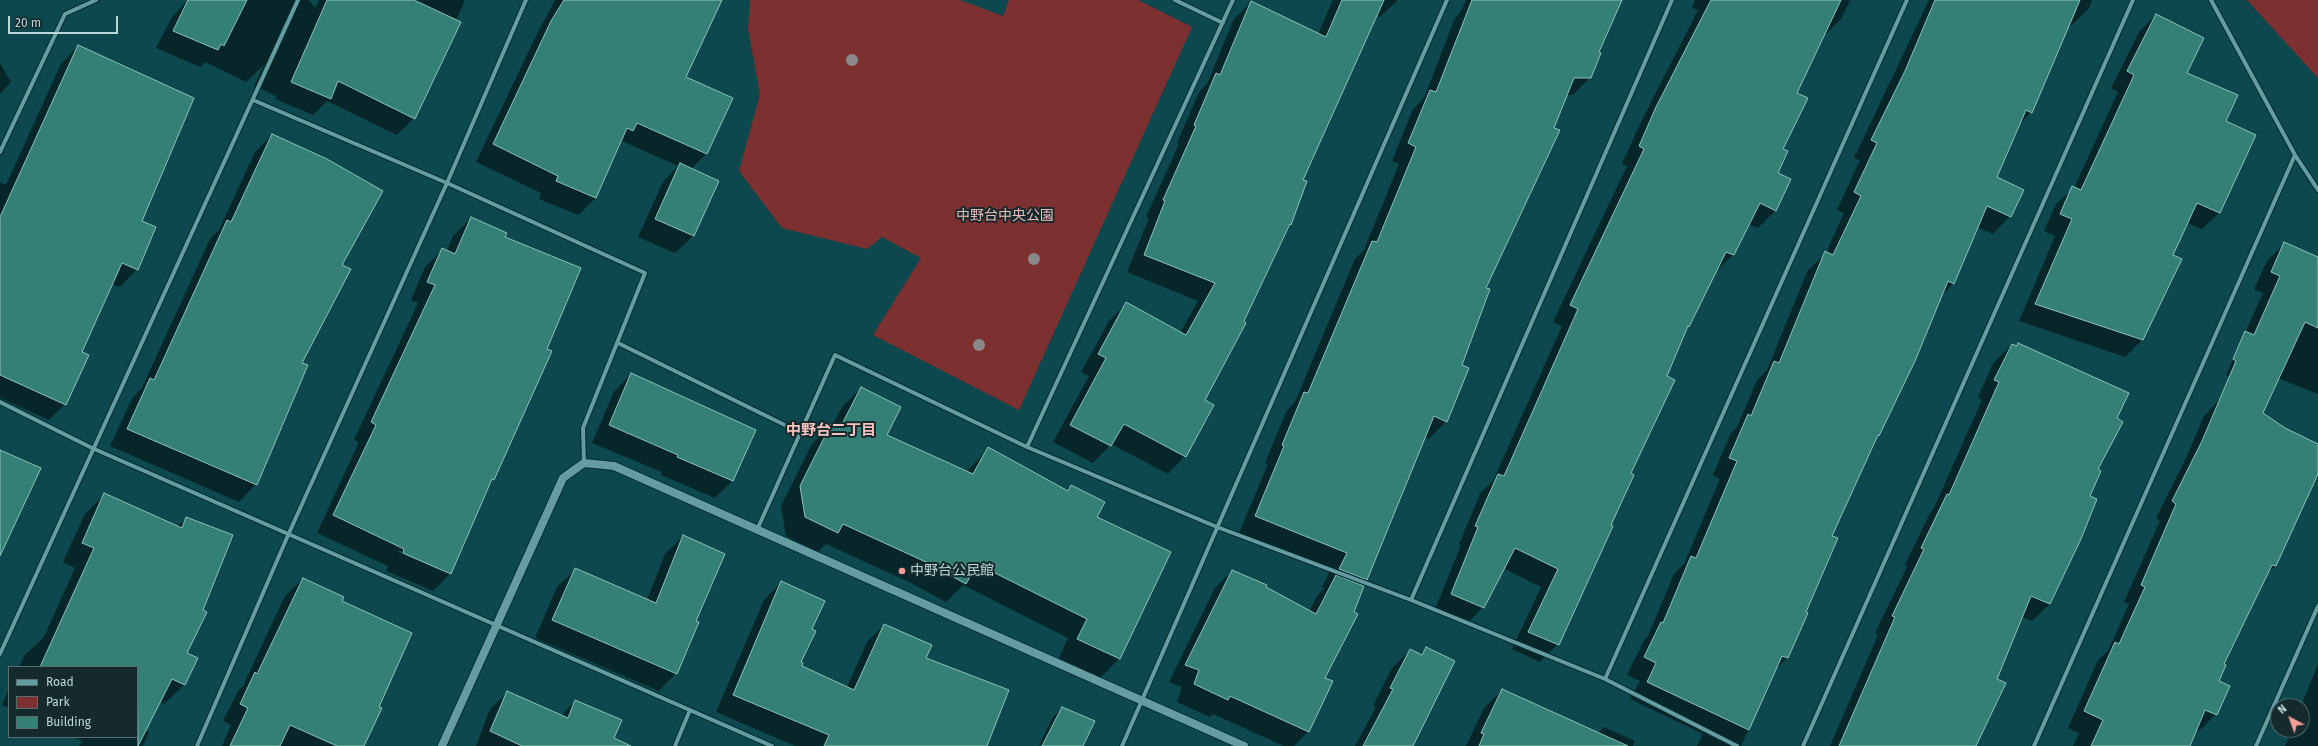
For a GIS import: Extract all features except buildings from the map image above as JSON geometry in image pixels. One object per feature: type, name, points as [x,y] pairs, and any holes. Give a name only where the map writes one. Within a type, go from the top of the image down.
[{"type":"street","points":[[0,152],[65,14],[96,0]]},
{"type":"street","points":[[0,654],[92,448],[298,0]]},
{"type":"street","points":[[197,746],[289,533],[447,183],[526,0]]},
{"type":"street","points":[[1175,0],[1223,24]]},
{"type":"street","points":[[1027,447],[1233,0]]},
{"type":"street","points":[[1122,746],[1447,0]]},
{"type":"street","points":[[1412,600],[1672,0]]},
{"type":"street","points":[[1605,679],[1907,0]]},
{"type":"street","points":[[1803,746],[2133,0]]},
{"type":"street","points":[[2211,0],[2295,155],[2318,190]]},
{"type":"street","points":[[253,100],[447,183],[646,273],[583,428],[584,463]]},
{"type":"street","points":[[2034,746],[2295,155]]},
{"type":"street","points":[[618,343],[799,432]]},
{"type":"street","points":[[757,530],[799,432],[835,355],[1027,447],[1217,527],[1412,600],[1605,679],[1737,746]]},
{"type":"street","points":[[0,402],[92,448],[289,533],[772,746]]},
{"type":"street","points":[[442,746],[564,478],[584,463],[614,466],[1244,746]]},
{"type":"street","points":[[2256,746],[2318,606]]},
{"type":"street","points":[[675,746],[690,710]]},
{"type":"green space","name":"中野台中央公園","points":[[750,0],[960,0],[1003,16],[1009,0],[1138,0],[1192,27],[1019,410],[873,335],[921,258],[882,237],[867,249],[782,228],[739,171],[760,94],[748,29]]},
{"type":"green space","points":[[2247,0],[2318,0],[2318,78]]},
{"type":"place","name":"中野台公民館","points":[[902,571]]},
{"type":"district","name":"中野台二丁目","points":[[831,431]]}]
